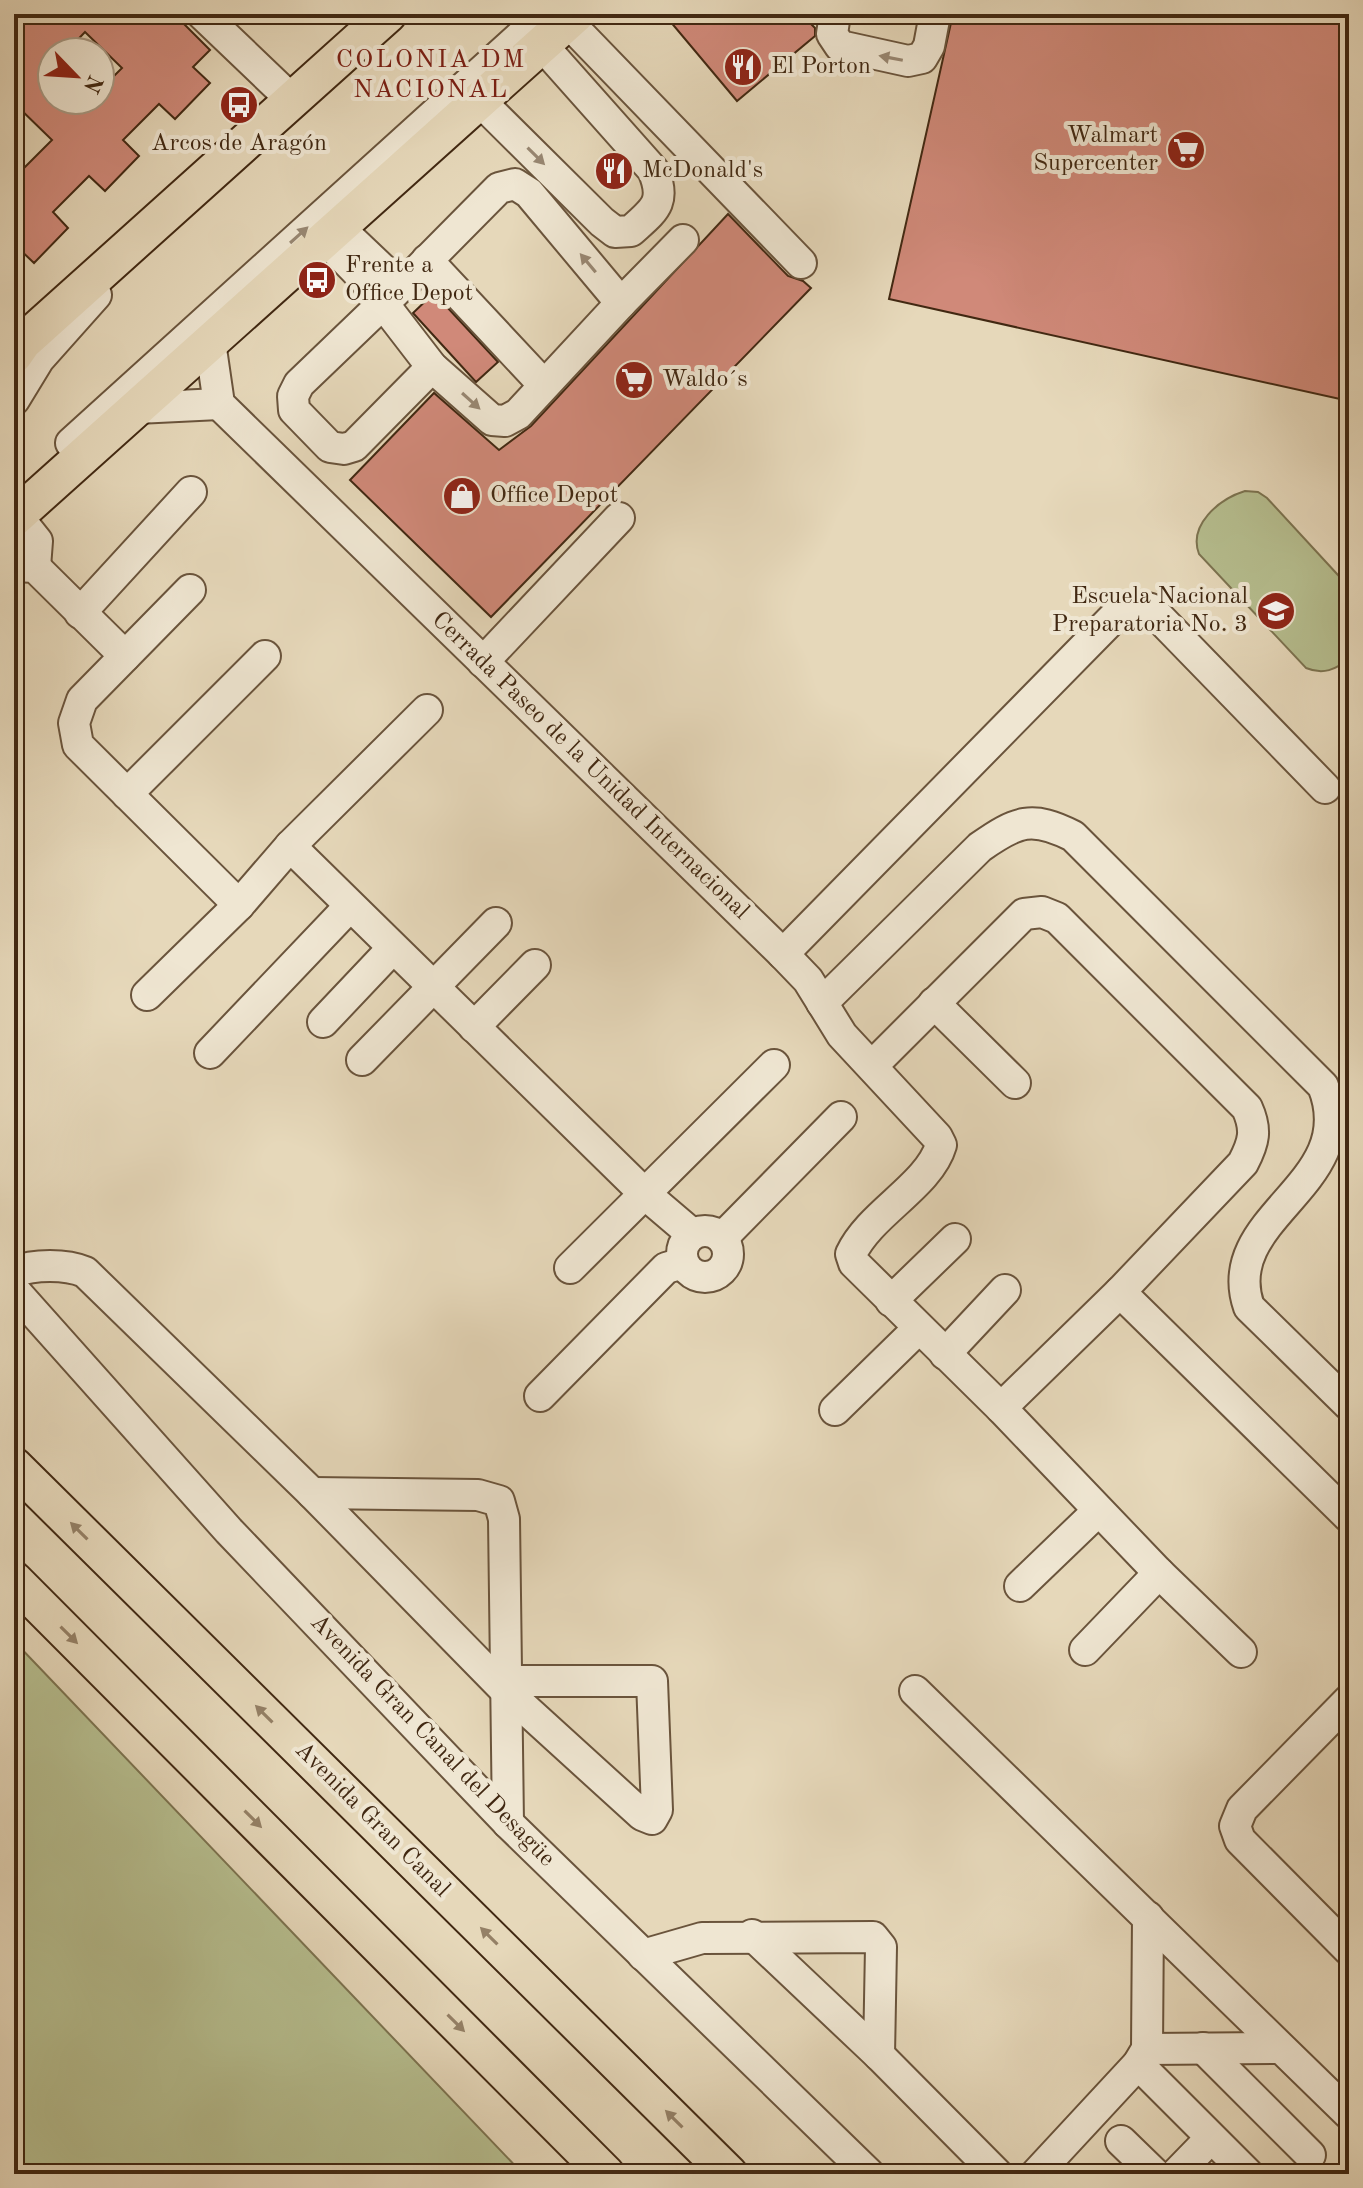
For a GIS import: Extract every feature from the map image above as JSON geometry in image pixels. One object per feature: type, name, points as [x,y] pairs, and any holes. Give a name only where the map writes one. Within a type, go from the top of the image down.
[{"type":"main road","points":[[17,344],[388,14]]},
{"type":"main road","points":[[15,510],[137,408],[332,234],[480,101],[557,23]]},
{"type":"main road","name":"Avenida Gran Canal","points":[[14,1466],[729,2174]]},
{"type":"main road","points":[[14,1580],[606,2174]]},
{"type":"street","points":[[202,14],[292,100]]},
{"type":"street","points":[[14,400],[39,359],[91,300],[405,14]]},
{"type":"street","points":[[835,14],[832,34],[840,46],[908,61],[922,58],[929,46],[935,14]]},
{"type":"street","points":[[480,101],[615,232],[631,231],[657,207],[661,188],[653,170],[557,23]]},
{"type":"street","points":[[557,23],[801,263]]},
{"type":"street","points":[[125,656],[32,572],[37,541],[15,510],[557,23]]},
{"type":"street","points":[[432,367],[354,446],[344,449],[330,447],[294,410],[293,396],[299,384],[499,188],[515,184],[529,193],[621,303]]},
{"type":"street","points":[[332,234],[392,295],[432,367],[492,420],[505,421],[518,414],[543,384],[683,240]]},
{"type":"street","points":[[427,260],[543,384]]},
{"type":"street","points":[[137,408],[219,404],[210,342]]},
{"type":"street","name":"Cerrada Paseo de la Unidad Internacional","points":[[219,404],[783,954],[808,980],[842,1035],[932,1130],[941,1145],[933,1161],[863,1234],[851,1254],[860,1271],[891,1301]]},
{"type":"street","points":[[80,613],[191,492]]},
{"type":"street","points":[[483,662],[619,518]]},
{"type":"street","points":[[190,590],[82,700],[74,734],[78,745],[239,905]]},
{"type":"street","points":[[783,954],[1118,613],[1135,605],[1151,609],[1325,788]]},
{"type":"street","points":[[127,794],[265,656]]},
{"type":"street","points":[[147,995],[239,905],[290,846],[427,710]]},
{"type":"street","points":[[822,1003],[980,847],[1001,832],[1025,822],[1050,824],[1073,836],[1323,1086],[1333,1122],[1317,1168],[1257,1239],[1242,1275],[1243,1291],[1249,1307],[1349,1405]]},
{"type":"street","points":[[290,846],[645,1194],[692,1234]]},
{"type":"street","points":[[210,1053],[350,906]]},
{"type":"street","points":[[872,1066],[1024,914],[1042,912],[1057,918],[1247,1108],[1255,1125],[1253,1143],[1243,1163],[1120,1292],[1001,1408]]},
{"type":"street","points":[[362,1060],[496,923]]},
{"type":"street","points":[[323,1022],[393,948]]},
{"type":"street","points":[[474,1027],[535,965]]},
{"type":"street","points":[[934,1003],[1015,1083]]},
{"type":"street","points":[[570,1268],[774,1065]]},
{"type":"street","points":[[722,1238],[841,1117]]},
{"type":"street","points":[[708,1231],[722,1238],[727,1245],[727,1261],[717,1274],[702,1278],[694,1275],[683,1263],[682,1247],[692,1234],[708,1231]]},
{"type":"street","points":[[955,1239],[891,1301],[1241,1652]]},
{"type":"street","points":[[540,1396],[666,1268],[683,1263]]},
{"type":"street","points":[[14,1272],[27,1267],[76,1268],[85,1272],[508,1687],[642,1815],[652,1819],[656,1815],[652,1681],[508,1687]]},
{"type":"street","name":"Avenida Gran Canal del Desagüe","points":[[14,1290],[229,1531],[508,1823],[869,2174]]},
{"type":"street","points":[[945,1354],[1005,1290]]},
{"type":"street","points":[[1120,1292],[1349,1517]]},
{"type":"street","points":[[835,1410],[919,1328]]},
{"type":"street","points":[[312,1493],[478,1495],[499,1501],[504,1510],[508,1823]]},
{"type":"street","points":[[1020,1586],[1098,1511]]},
{"type":"street","points":[[1085,1650],[1159,1573]]},
{"type":"street","points":[[915,1691],[1349,2114]]},
{"type":"street","points":[[1344,1716],[1242,1809],[1235,1826],[1240,1840],[1349,1950]]},
{"type":"street","points":[[1148,1917],[1142,2057],[1211,2138],[1248,2174]]},
{"type":"street","points":[[752,1935],[879,2055],[997,2174]]},
{"type":"street","points":[[643,1955],[702,1938],[752,1935],[867,1936],[879,1941],[879,2055]]},
{"type":"street","points":[[1036,2174],[1142,2057],[1203,2048],[1280,2048]]},
{"type":"street","points":[[1203,2048],[1310,2155]]},
{"type":"street","points":[[1176,2174],[1211,2138]]},
{"type":"street","points":[[1121,2141],[1155,2174]]},
{"type":"green space","points":[[1245,491],[1258,492],[1267,498],[1349,587],[1349,658],[1339,666],[1324,671],[1306,668],[1199,554],[1197,543],[1202,523],[1225,500]]},
{"type":"green space","points":[[14,1641],[523,2174],[14,2174]]},
{"type":"building","points":[[14,14],[174,14],[210,50],[193,67],[210,83],[175,119],[159,104],[123,140],[139,156],[105,191],[89,176],[53,212],[68,228],[34,263],[14,244],[14,178],[52,140],[14,103]]},
{"type":"building","name":"El Porton","points":[[664,14],[801,14],[815,28],[815,36],[737,101]]},
{"type":"building","points":[[953,14],[1349,14],[1349,401],[889,299]]},
{"type":"building","points":[[728,214],[788,276],[803,281],[811,288],[491,617],[350,480],[434,393],[499,450],[531,426]]},
{"type":"building","points":[[434,293],[498,362],[476,382],[413,313]]},
{"type":"place","name":"El Porton","points":[[743,67]]},
{"type":"place","name":"Arcos de Aragón","points":[[239,105]]},
{"type":"place","name":"Walmart Supercenter","points":[[1186,150]]},
{"type":"place","name":"McDonald's","points":[[614,171]]},
{"type":"place","name":"Frente a Office Depot","points":[[317,280]]},
{"type":"place","name":"Waldo´s","points":[[634,380]]},
{"type":"place","name":"Office Depot","points":[[462,496]]},
{"type":"place","name":"Escuela Nacional Preparatoria No. 3","points":[[1276,611]]},
{"type":"district","name":"COLONIA DM NACIONAL","points":[[431,75]]}]
